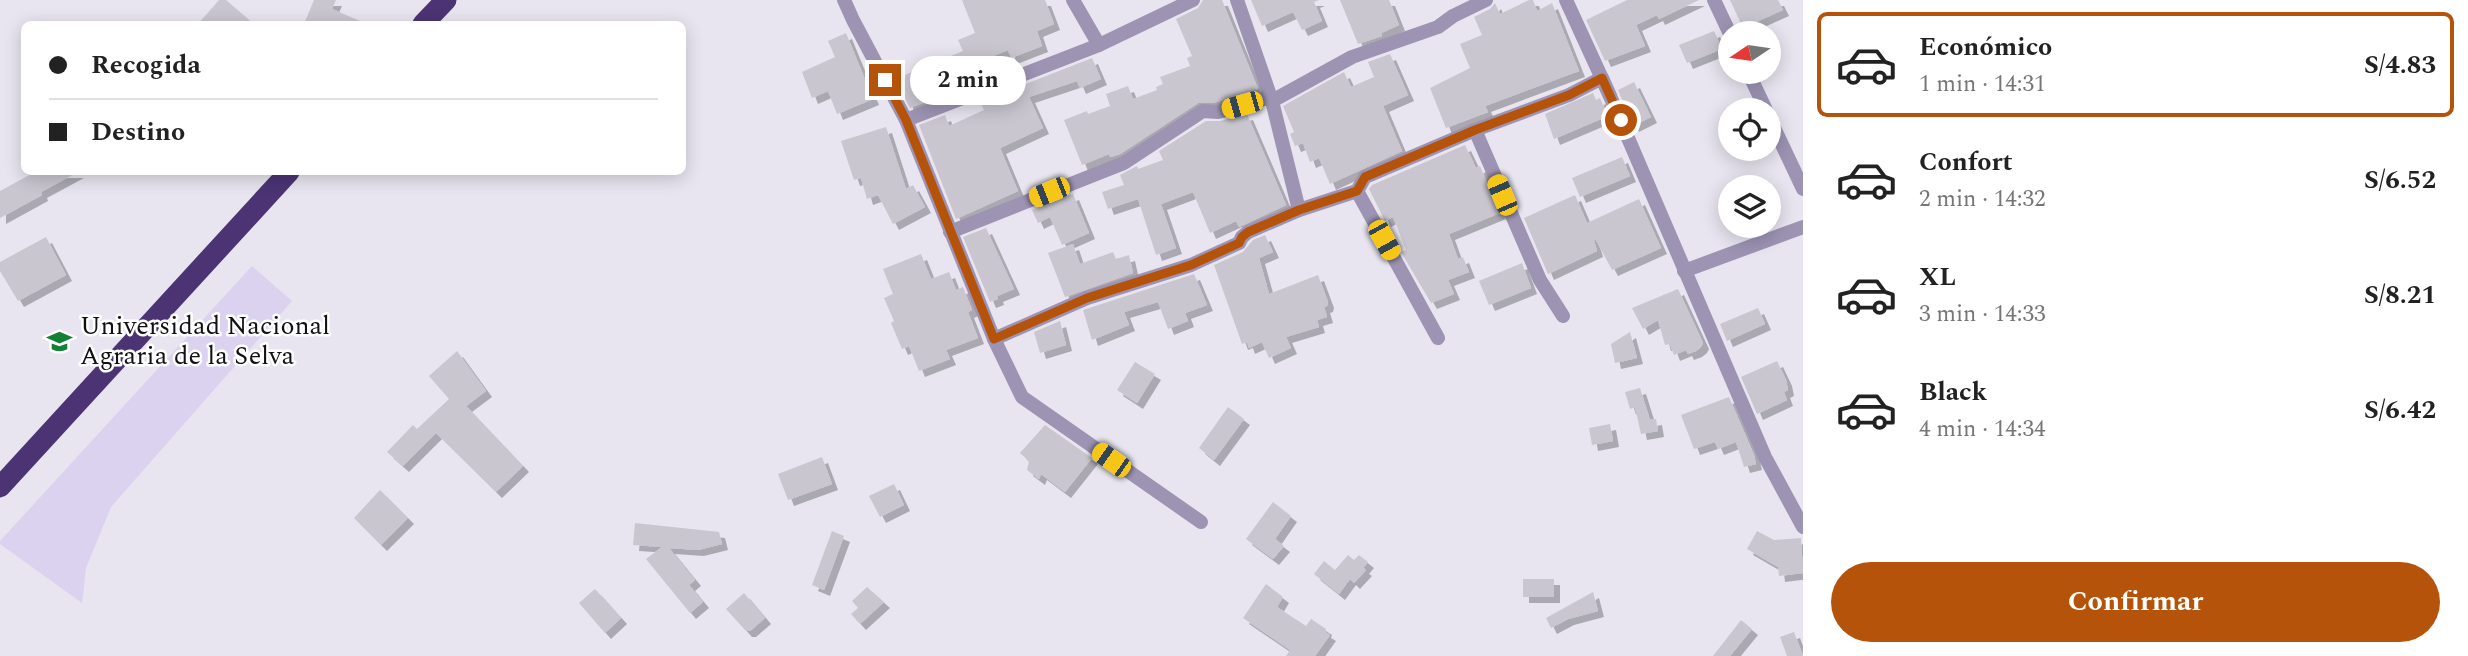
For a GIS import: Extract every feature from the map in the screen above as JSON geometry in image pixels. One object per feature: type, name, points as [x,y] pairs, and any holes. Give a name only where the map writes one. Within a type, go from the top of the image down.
[{"type":"highway","points":[[426,21],[446,0]]},
{"type":"highway","points":[[0,487],[286,175]]},
{"type":"street","points":[[845,0],[906,120],[994,339],[1022,397],[1200,522]]},
{"type":"street","points":[[1073,0],[1099,45]]},
{"type":"street","points":[[906,120],[1099,45],[1193,0]]},
{"type":"street","points":[[1237,0],[1272,101],[1299,210]]},
{"type":"street","points":[[1272,101],[1352,57],[1438,27],[1453,16],[1486,0]]},
{"type":"street","points":[[1566,0],[1765,457],[1803,527]]},
{"type":"street","points":[[1714,0],[1724,21]]},
{"type":"street","points":[[994,339],[1087,298],[1191,265],[1239,243],[1248,232],[1299,210],[1357,191],[1365,177],[1475,130],[1569,95],[1602,78]]},
{"type":"street","points":[[950,232],[1124,163],[1203,111],[1218,112],[1267,98],[1272,101]]},
{"type":"street","points":[[1475,130],[1535,270],[1563,316]]},
{"type":"street","points":[[1781,142],[1803,189]]},
{"type":"street","points":[[1357,191],[1438,338]]},
{"type":"street","points":[[1684,271],[1803,227]]},
{"type":"shaded area","points":[[252,266],[292,301],[111,507],[86,568],[82,603],[0,544],[0,541]]},
{"type":"building","points":[[219,0],[226,0],[250,21],[201,21]]},
{"type":"building","points":[[314,0],[336,0],[332,9],[360,21],[305,21]]},
{"type":"building","points":[[962,0],[1045,0],[1054,24],[1037,31],[1042,46],[1011,58],[1008,50],[967,67],[974,83],[910,108],[895,79],[963,51],[958,40],[975,33]]},
{"type":"building","points":[[1203,0],[1222,0],[1258,89],[1217,102],[1198,103],[1120,154],[1110,157],[1109,154],[1082,165],[1064,120],[1110,106],[1106,94],[1128,86],[1133,99],[1157,90],[1156,87],[1163,84],[1160,77],[1190,66],[1187,58],[1192,56],[1176,19],[1198,8]]},
{"type":"building","points":[[1251,0],[1319,0],[1314,2],[1322,21],[1302,30],[1293,12],[1262,26]]},
{"type":"building","points":[[1340,0],[1389,0],[1399,25],[1381,33],[1382,36],[1358,44]]},
{"type":"building","points":[[1533,0],[1537,11],[1552,3],[1579,71],[1485,106],[1488,112],[1446,128],[1430,88],[1470,68],[1460,44],[1482,35],[1474,17],[1490,9],[1495,3],[1500,14]]},
{"type":"building","points":[[1627,0],[1699,0],[1659,19],[1657,15],[1636,25],[1645,46],[1605,61],[1586,20]]},
{"type":"building","points":[[1730,0],[1778,0],[1783,10],[1759,21],[1740,21]]},
{"type":"building","points":[[1714,31],[1718,40],[1718,51],[1687,63],[1679,45]]},
{"type":"building","points":[[846,33],[873,99],[837,114],[828,91],[812,98],[802,72],[835,57],[828,41]]},
{"type":"building","points":[[1390,54],[1408,95],[1383,106],[1402,151],[1330,184],[1319,158],[1310,162],[1303,143],[1295,146],[1290,134],[1294,132],[1283,106],[1344,72],[1351,87],[1374,77],[1368,62]]},
{"type":"building","points":[[1092,58],[1101,79],[1080,88],[1077,81],[1029,97],[1043,128],[1000,148],[1018,191],[956,219],[919,125],[945,115],[949,126],[984,110],[980,102]]},
{"type":"building","points":[[1634,82],[1651,117],[1633,126],[1618,90]]},
{"type":"building","points":[[1593,93],[1596,100],[1600,98],[1608,116],[1554,139],[1545,114]]},
{"type":"building","points":[[1247,114],[1286,205],[1239,227],[1236,221],[1210,233],[1193,192],[1161,204],[1176,248],[1156,255],[1138,199],[1108,209],[1102,192],[1124,185],[1120,175],[1137,166],[1138,169],[1163,160],[1159,151],[1206,121],[1220,121]]},
{"type":"building","points":[[886,127],[906,189],[913,185],[925,207],[893,224],[878,195],[867,199],[861,178],[854,180],[841,141]]},
{"type":"building","points":[[1465,145],[1476,168],[1480,166],[1500,213],[1449,234],[1458,259],[1463,257],[1469,272],[1448,280],[1454,294],[1431,303],[1401,252],[1406,250],[1393,217],[1385,221],[1369,189],[1372,185]]},
{"type":"building","points":[[1622,157],[1630,176],[1580,197],[1572,178]]},
{"type":"building","points":[[29,175],[72,175],[0,218],[0,191]]},
{"type":"building","points":[[1073,194],[1089,233],[1062,245],[1050,217],[1038,223],[1032,210]]},
{"type":"building","points":[[1575,195],[1587,223],[1639,199],[1661,248],[1612,270],[1594,240],[1597,251],[1548,274],[1524,218]]},
{"type":"building","points":[[986,228],[1014,289],[990,302],[963,237]]},
{"type":"building","points":[[1265,235],[1273,252],[1259,258],[1269,294],[1318,275],[1328,302],[1324,307],[1327,317],[1317,320],[1319,327],[1286,337],[1291,348],[1269,358],[1262,342],[1249,348],[1247,342],[1242,344],[1214,265],[1243,252],[1253,240]]},
{"type":"building","points":[[46,237],[66,275],[18,301],[0,271],[0,262]]},
{"type":"building","points":[[1073,244],[1080,264],[1113,252],[1116,259],[1129,255],[1133,273],[1065,297],[1048,253]]},
{"type":"building","points":[[921,254],[931,279],[949,272],[956,290],[963,287],[972,310],[968,312],[978,338],[946,350],[950,359],[919,371],[909,346],[902,349],[891,323],[894,321],[884,298],[893,294],[883,269]]},
{"type":"building","points":[[1522,263],[1531,288],[1489,305],[1479,281]]},
{"type":"building","points":[[1194,274],[1207,305],[1185,313],[1188,321],[1168,329],[1158,302],[1124,312],[1129,325],[1092,340],[1083,310]]},
{"type":"building","points":[[1678,289],[1703,343],[1696,351],[1688,354],[1686,350],[1674,355],[1670,344],[1665,345],[1658,320],[1643,329],[1632,308]]},
{"type":"building","points":[[1758,308],[1765,324],[1727,341],[1720,324]]},
{"type":"building","points":[[1060,321],[1066,345],[1040,353],[1034,332]]},
{"type":"building","points":[[1630,332],[1637,358],[1615,363],[1611,344]]},
{"type":"building","points":[[457,351],[486,391],[466,406],[523,466],[496,492],[436,433],[403,466],[387,452],[413,425],[417,429],[449,399],[429,376]]},
{"type":"building","points":[[1777,361],[1786,380],[1788,390],[1784,392],[1787,400],[1757,414],[1741,377]]},
{"type":"building","points":[[1135,362],[1155,374],[1137,403],[1117,390]]},
{"type":"building","points":[[1640,388],[1650,420],[1656,419],[1658,431],[1641,434],[1635,407],[1630,409],[1625,392]]},
{"type":"building","points":[[1729,397],[1756,464],[1744,467],[1736,442],[1718,449],[1715,442],[1694,449],[1681,415]]},
{"type":"building","points":[[1228,407],[1244,419],[1214,460],[1199,448]]},
{"type":"building","points":[[1610,424],[1613,441],[1592,445],[1589,428]]},
{"type":"building","points":[[1045,425],[1092,458],[1065,492],[1041,474],[1039,479],[1027,470],[1029,461],[1020,453]]},
{"type":"building","points":[[822,457],[832,484],[788,500],[778,474]]},
{"type":"building","points":[[894,484],[904,505],[880,517],[869,496]]},
{"type":"building","points":[[380,490],[408,518],[381,545],[354,518]]},
{"type":"building","points":[[1273,502],[1291,516],[1275,539],[1284,546],[1273,559],[1246,539]]},
{"type":"building","points":[[635,523],[719,532],[722,544],[698,550],[669,548],[695,580],[689,585],[703,602],[690,613],[646,559],[662,547],[633,545]]},
{"type":"building","points":[[832,531],[844,536],[824,590],[812,585]]},
{"type":"building","points":[[1757,531],[1774,540],[1801,538],[1803,573],[1779,576],[1778,567],[1747,549]]},
{"type":"building","points":[[1348,555],[1354,560],[1359,555],[1368,562],[1363,568],[1366,570],[1354,583],[1350,579],[1339,594],[1314,574],[1324,561],[1335,570]]},
{"type":"building","points":[[1523,579],[1554,579],[1554,597],[1523,597]]},
{"type":"building","points":[[1266,584],[1283,597],[1277,607],[1306,626],[1311,619],[1326,629],[1325,632],[1330,635],[1315,656],[1286,656],[1290,650],[1243,618]]},
{"type":"building","points":[[867,587],[884,602],[860,624],[851,614],[858,608],[852,601]]},
{"type":"building","points":[[595,589],[621,618],[605,633],[579,603]]},
{"type":"building","points":[[1593,592],[1598,611],[1568,619],[1551,628],[1546,618]]},
{"type":"building","points":[[744,593],[765,618],[750,631],[746,631],[726,609]]},
{"type":"building","points":[[1741,620],[1752,629],[1730,656],[1713,656]]},
{"type":"building","points":[[1794,632],[1803,656],[1787,656],[1780,637]]},
{"type":"place","name":"Universidad Nacional Agraria de la Selva","points":[[60,341]]},
{"type":"route","points":[[885,80],[906,120],[994,339],[1087,298],[1191,265],[1239,243],[1248,232],[1299,210],[1357,191],[1365,177],[1475,130],[1569,95],[1602,78],[1621,120]]}]
